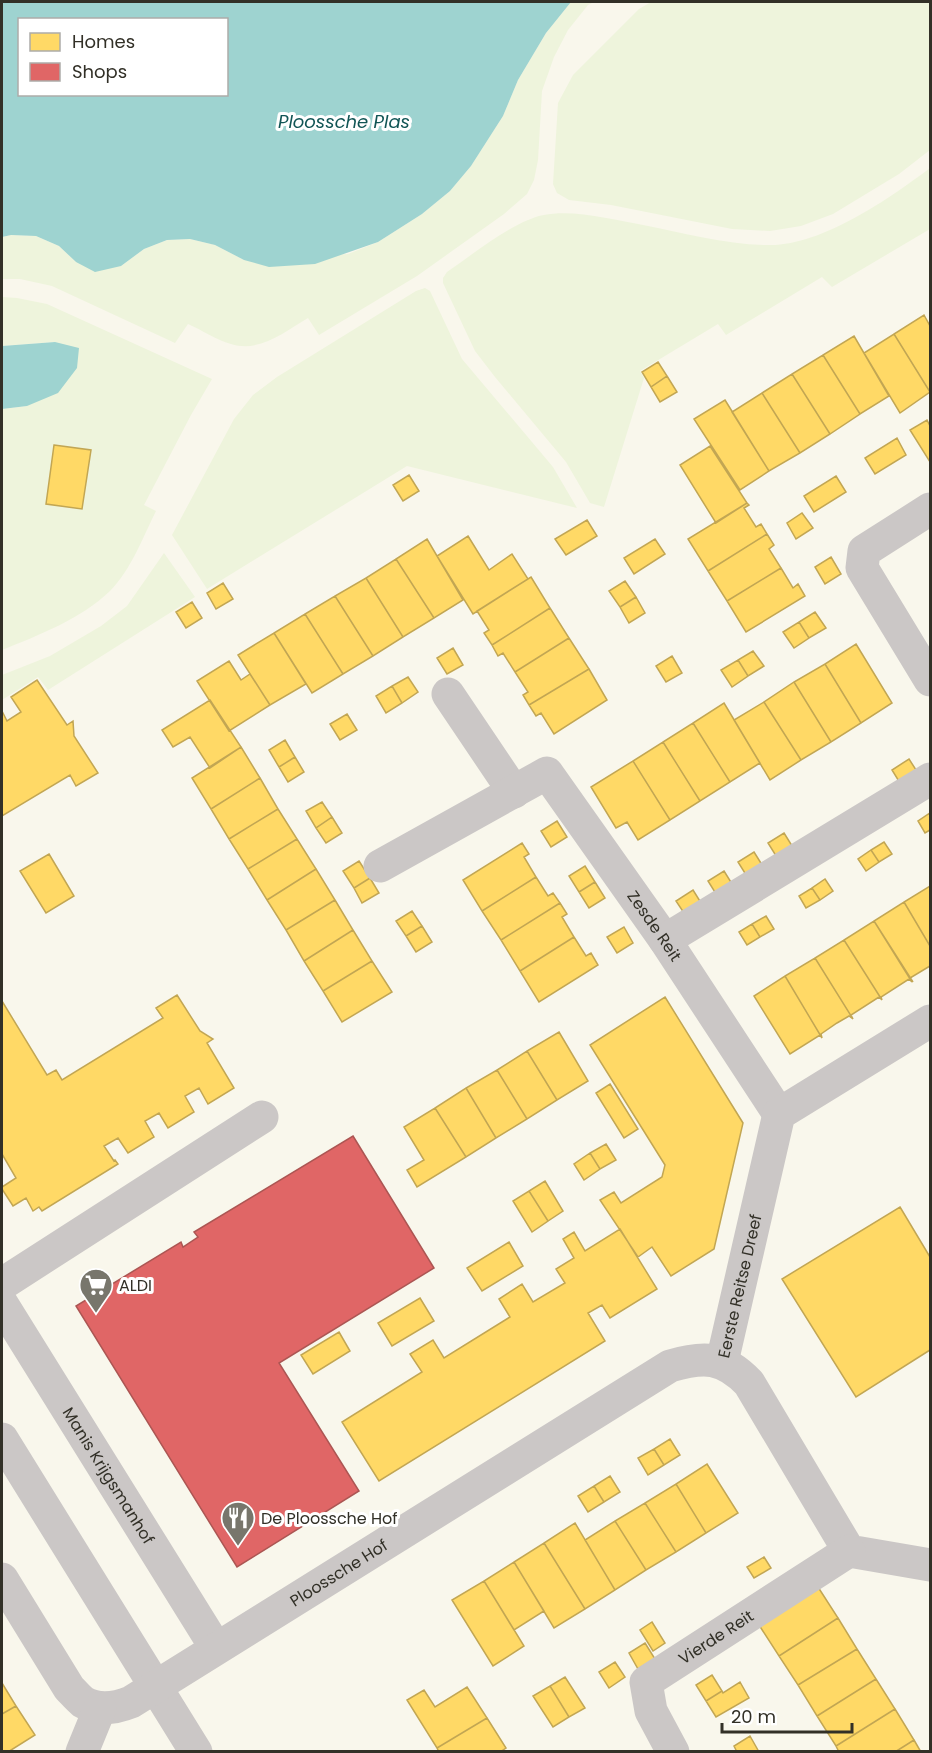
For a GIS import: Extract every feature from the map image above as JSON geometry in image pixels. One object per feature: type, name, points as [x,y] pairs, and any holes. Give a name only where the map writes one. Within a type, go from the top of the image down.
[{"type":"street","points":[[930,509],[864,551],[862,568],[930,680]]},
{"type":"street","points":[[448,694],[514,792]]},
{"type":"street","name":"Zesde Reit","points":[[380,866],[547,773],[665,940],[779,1114]]},
{"type":"street","points":[[665,940],[930,779]]},
{"type":"street","points":[[779,1114],[930,1021]]},
{"type":"street","name":"Eerste Reitse Dreef","points":[[779,1114],[722,1362],[740,1373],[749,1383],[849,1551]]},
{"type":"street","points":[[2,1284],[262,1117]]},
{"type":"street","name":"Manis Krijgsmanhof","points":[[2,1304],[216,1648]]},
{"type":"street","name":"Ploossche Hof","points":[[100,1708],[119,1707],[131,1702],[670,1366],[705,1359],[722,1362]]},
{"type":"street","points":[[2,1439],[196,1752]]},
{"type":"street","points":[[849,1551],[930,1565]]},
{"type":"street","name":"Vierde Reit","points":[[673,1752],[651,1711],[646,1682],[849,1551]]},
{"type":"street","points":[[2,1579],[69,1688],[84,1702],[100,1708],[82,1752]]},
{"type":"green space","points":[[571,2],[594,2],[588,5],[568,30],[554,57],[542,91],[538,160],[534,180],[527,194],[504,214],[417,276],[319,335],[308,318],[271,340],[252,346],[242,346],[220,340],[188,324],[175,343],[52,286],[20,279],[2,279],[2,237],[11,235],[36,236],[59,246],[76,262],[121,266],[144,249],[167,240],[190,239],[215,245],[244,260],[348,254],[378,242],[422,214],[450,191],[471,166],[503,116],[518,80],[546,33]]},
{"type":"green space","points":[[651,2],[930,2],[930,150],[899,174],[833,214],[801,226],[770,231],[732,229],[611,205],[569,200],[557,193],[553,184],[558,103],[573,75],[639,9]]},
{"type":"green space","points":[[930,168],[930,229],[832,287],[822,277],[726,335],[718,324],[640,371],[644,378],[604,507],[590,503],[566,462],[475,351],[443,283],[447,272],[494,239],[520,224],[544,215],[568,213],[594,216],[737,243],[769,245],[789,243],[810,238],[854,219]]},
{"type":"green space","points":[[425,288],[430,291],[462,359],[553,467],[577,508],[407,466],[207,589],[172,535],[234,419],[253,395],[277,377],[416,291]]},
{"type":"green space","points":[[2,297],[47,304],[212,379],[144,505],[156,511],[136,553],[117,583],[99,601],[73,618],[2,650],[2,409],[27,406],[55,342],[2,346]]},
{"type":"green space","points":[[164,553],[195,597],[48,690],[38,677],[2,700],[2,675],[50,656],[101,626],[127,606]]},
{"type":"water","name":"Ploossche Plas","points":[[2,2],[571,2],[546,33],[518,80],[503,116],[471,166],[450,191],[422,214],[378,242],[315,264],[269,267],[244,260],[215,245],[190,239],[167,240],[144,249],[121,266],[95,272],[76,262],[59,246],[36,236],[2,237]]},
{"type":"water","points":[[55,342],[79,348],[77,368],[58,393],[27,406],[2,409],[2,346]]},
{"type":"building: Homes","points":[[924,315],[930,326],[930,392],[894,334]]},
{"type":"building: Homes","points":[[894,334],[930,392],[900,413],[864,353]]},
{"type":"building: Homes","points":[[854,336],[889,396],[860,414],[823,355]]},
{"type":"building: Homes","points":[[823,355],[860,414],[830,434],[792,374]]},
{"type":"building: Homes","points":[[658,362],[667,376],[651,387],[642,372]]},
{"type":"building: Homes","points":[[792,374],[830,434],[800,453],[762,393]]},
{"type":"building: Homes","points":[[667,376],[677,392],[660,402],[651,387]]},
{"type":"building: Homes","points":[[762,393],[800,453],[769,471],[732,412]]},
{"type":"building: Homes","points":[[725,400],[769,471],[740,490],[694,419]]},
{"type":"building: Homes","points":[[927,420],[930,426],[930,462],[910,430]]},
{"type":"building: Homes","points":[[897,438],[906,455],[875,474],[865,458]]},
{"type":"building: Homes","points":[[54,445],[91,450],[82,509],[46,504]]},
{"type":"building: Homes","points":[[710,446],[747,503],[716,523],[680,465]]},
{"type":"building: Homes","points":[[409,475],[419,491],[403,501],[393,485]]},
{"type":"building: Homes","points":[[836,476],[846,492],[814,512],[804,496]]},
{"type":"building: Homes","points":[[747,503],[749,505],[744,508],[756,527],[761,524],[767,534],[708,571],[688,539]]},
{"type":"building: Homes","points":[[802,513],[813,528],[796,539],[787,523]]},
{"type":"building: Homes","points":[[587,520],[597,536],[566,555],[555,539]]},
{"type":"building: Homes","points":[[767,534],[774,545],[769,549],[781,568],[727,601],[708,571]]},
{"type":"building: Homes","points":[[468,536],[489,570],[512,554],[528,579],[473,614],[437,556]]},
{"type":"building: Homes","points":[[427,539],[463,600],[434,618],[396,559]]},
{"type":"building: Homes","points":[[655,539],[665,554],[634,574],[624,558]]},
{"type":"building: Homes","points":[[831,557],[841,574],[825,584],[815,567]]},
{"type":"building: Homes","points":[[396,559],[434,618],[403,637],[366,578]]},
{"type":"building: Homes","points":[[781,568],[793,588],[798,584],[805,596],[746,632],[727,601]]},
{"type":"building: Homes","points":[[531,577],[550,608],[492,645],[484,633],[489,630],[477,611]]},
{"type":"building: Homes","points":[[366,578],[403,637],[373,656],[335,596]]},
{"type":"building: Homes","points":[[625,581],[636,597],[620,607],[609,591]]},
{"type":"building: Homes","points":[[223,583],[233,599],[216,609],[207,593]]},
{"type":"building: Homes","points":[[335,596],[373,656],[343,674],[305,614]]},
{"type":"building: Homes","points":[[636,597],[645,613],[629,623],[620,607]]},
{"type":"building: Homes","points":[[192,602],[202,618],[186,628],[176,612]]},
{"type":"building: Homes","points":[[550,608],[569,638],[515,672],[503,653],[498,656],[492,645]]},
{"type":"building: Homes","points":[[815,612],[826,628],[809,638],[799,622]]},
{"type":"building: Homes","points":[[305,614],[343,674],[312,693],[274,633]]},
{"type":"building: Homes","points":[[799,622],[809,638],[794,648],[783,632]]},
{"type":"building: Homes","points":[[274,633],[306,684],[270,705],[238,655]]},
{"type":"building: Homes","points":[[569,638],[589,669],[529,705],[523,695],[528,692],[515,672]]},
{"type":"building: Homes","points":[[856,644],[892,703],[861,723],[825,664]]},
{"type":"building: Homes","points":[[453,648],[463,665],[447,674],[437,658]]},
{"type":"building: Homes","points":[[753,651],[764,666],[748,676],[738,660]]},
{"type":"building: Homes","points":[[672,656],[682,673],[666,682],[656,666]]},
{"type":"building: Homes","points":[[738,660],[748,676],[732,687],[721,670]]},
{"type":"building: Homes","points":[[229,661],[241,680],[250,674],[270,705],[229,731],[197,681]]},
{"type":"building: Homes","points":[[825,664],[861,723],[831,742],[794,682]]},
{"type":"building: Homes","points":[[589,669],[607,700],[554,734],[541,713],[536,716],[529,705]]},
{"type":"building: Homes","points":[[408,677],[418,692],[402,703],[392,686]]},
{"type":"building: Homes","points":[[37,680],[67,725],[73,721],[74,736],[98,773],[76,786],[70,775],[2,816],[2,711],[7,721],[21,712],[11,697]]},
{"type":"building: Homes","points":[[794,682],[831,742],[801,760],[764,702]]},
{"type":"building: Homes","points":[[392,686],[402,703],[386,713],[376,696]]},
{"type":"building: Homes","points":[[210,700],[241,747],[210,768],[190,737],[173,747],[162,730]]},
{"type":"building: Homes","points":[[764,702],[801,760],[770,780],[734,720]]},
{"type":"building: Homes","points":[[724,703],[760,763],[730,782],[693,723]]},
{"type":"building: Homes","points":[[347,714],[357,730],[340,740],[330,724]]},
{"type":"building: Homes","points":[[693,723],[730,782],[700,801],[663,742]]},
{"type":"building: Homes","points":[[285,740],[295,757],[279,767],[269,750]]},
{"type":"building: Homes","points":[[663,742],[700,801],[670,820],[633,761]]},
{"type":"building: Homes","points":[[241,747],[260,778],[211,809],[192,778]]},
{"type":"building: Homes","points":[[295,757],[304,772],[288,782],[279,767]]},
{"type":"building: Homes","points":[[909,759],[918,773],[900,783],[892,770]]},
{"type":"building: Homes","points":[[633,761],[670,820],[638,840],[627,822],[616,828],[591,787]]},
{"type":"building: Homes","points":[[260,778],[278,809],[229,839],[211,809]]},
{"type":"building: Homes","points":[[322,802],[332,817],[316,828],[306,811]]},
{"type":"building: Homes","points":[[278,809],[297,839],[248,869],[229,839]]},
{"type":"building: Homes","points":[[930,813],[930,830],[925,833],[918,821]]},
{"type":"building: Homes","points":[[332,817],[342,833],[326,843],[316,828]]},
{"type":"building: Homes","points":[[557,821],[567,837],[551,847],[541,831]]},
{"type":"building: Homes","points":[[784,833],[794,849],[778,859],[768,843]]},
{"type":"building: Homes","points":[[297,839],[316,869],[267,900],[248,869]]},
{"type":"building: Homes","points":[[884,842],[892,854],[879,862],[871,850]]},
{"type":"building: Homes","points":[[522,843],[529,854],[524,857],[536,877],[482,911],[463,880]]},
{"type":"building: Homes","points":[[871,850],[879,862],[866,871],[858,859]]},
{"type":"building: Homes","points":[[754,852],[764,868],[748,878],[738,862]]},
{"type":"building: Homes","points":[[49,854],[74,896],[46,913],[20,871]]},
{"type":"building: Homes","points":[[359,861],[370,878],[354,888],[343,871]]},
{"type":"building: Homes","points":[[585,866],[595,882],[579,892],[569,876]]},
{"type":"building: Homes","points":[[316,869],[335,900],[286,930],[267,900]]},
{"type":"building: Homes","points":[[724,871],[734,887],[718,897],[708,881]]},
{"type":"building: Homes","points":[[536,877],[548,896],[553,893],[560,903],[501,940],[482,911]]},
{"type":"building: Homes","points":[[370,878],[379,893],[362,903],[354,888]]},
{"type":"building: Homes","points":[[825,879],[833,891],[820,900],[812,888]]},
{"type":"building: Homes","points":[[595,882],[605,898],[589,908],[579,892]]},
{"type":"building: Homes","points":[[930,886],[930,946],[904,902]]},
{"type":"building: Homes","points":[[812,888],[820,900],[806,908],[799,896]]},
{"type":"building: Homes","points":[[693,890],[703,906],[686,916],[676,901]]},
{"type":"building: Homes","points":[[335,900],[353,930],[304,961],[286,930]]},
{"type":"building: Homes","points":[[904,902],[930,946],[930,966],[910,978],[874,921]]},
{"type":"building: Homes","points":[[560,903],[567,914],[562,917],[574,937],[520,971],[501,940]]},
{"type":"building: Homes","points":[[412,911],[422,926],[406,936],[396,921]]},
{"type":"building: Homes","points":[[766,916],[774,929],[760,937],[752,924]]},
{"type":"building: Homes","points":[[874,921],[912,982],[909,979],[881,997],[882,1000],[844,940]]},
{"type":"building: Homes","points":[[752,924],[760,937],[747,945],[739,932]]},
{"type":"building: Homes","points":[[422,926],[432,942],[416,952],[406,936]]},
{"type":"building: Homes","points":[[624,927],[633,943],[617,953],[607,937]]},
{"type":"building: Homes","points":[[353,930],[372,961],[323,991],[304,961]]},
{"type":"building: Homes","points":[[574,937],[586,956],[591,953],[598,965],[539,1002],[520,971]]},
{"type":"building: Homes","points":[[844,940],[882,1000],[879,997],[851,1015],[853,1019],[815,958]]},
{"type":"building: Homes","points":[[815,958],[853,1019],[849,1016],[837,1023],[821,1034],[822,1038],[785,976]]},
{"type":"building: Homes","points":[[372,961],[392,992],[342,1022],[323,991]]},
{"type":"building: Homes","points":[[785,976],[822,1038],[820,1035],[790,1054],[754,996]]},
{"type":"building: Homes","points":[[177,995],[200,1031],[213,1039],[207,1043],[234,1088],[208,1104],[199,1088],[185,1096],[194,1112],[168,1128],[159,1113],[145,1121],[154,1137],[128,1153],[118,1138],[104,1146],[118,1164],[42,1211],[39,1207],[33,1211],[26,1198],[13,1206],[2,1189],[16,1178],[2,1154],[2,1001],[47,1075],[56,1070],[62,1080],[163,1018],[156,1008]]},
{"type":"building: Homes","points":[[665,997],[743,1123],[714,1249],[671,1276],[652,1247],[638,1257],[600,1200],[614,1192],[621,1203],[662,1177],[665,1165],[590,1045]]},
{"type":"building: Homes","points":[[559,1032],[588,1081],[557,1100],[527,1051]]},
{"type":"building: Homes","points":[[527,1051],[557,1100],[527,1119],[497,1070]]},
{"type":"building: Homes","points":[[497,1070],[527,1119],[496,1138],[466,1088]]},
{"type":"building: Homes","points":[[610,1084],[638,1129],[624,1138],[596,1093]]},
{"type":"building: Homes","points":[[466,1088],[496,1138],[466,1157],[435,1108]]},
{"type":"building: Homes","points":[[435,1108],[466,1157],[417,1187],[407,1170],[424,1160],[404,1127]]},
{"type":"building: Homes","points":[[606,1144],[616,1160],[600,1169],[590,1153]]},
{"type":"building: Homes","points":[[590,1153],[600,1169],[584,1180],[574,1164]]},
{"type":"building: Homes","points":[[545,1181],[563,1211],[548,1221],[529,1191]]},
{"type":"building: Homes","points":[[529,1191],[548,1221],[532,1232],[513,1201]]},
{"type":"building: Homes","points":[[900,1207],[930,1257],[930,1350],[856,1397],[782,1279]]},
{"type":"building: Homes","points":[[620,1229],[657,1289],[610,1318],[602,1305],[588,1313],[605,1341],[379,1481],[342,1422],[422,1372],[410,1354],[433,1340],[444,1358],[510,1317],[499,1299],[522,1284],[533,1302],[565,1283],[556,1269],[574,1258],[563,1239],[574,1232],[585,1251]]},
{"type":"building: Homes","points":[[509,1242],[523,1266],[482,1291],[467,1268]]},
{"type":"building: Homes","points":[[420,1298],[434,1321],[392,1346],[378,1323]]},
{"type":"building: Homes","points":[[339,1332],[350,1351],[313,1374],[301,1355]]},
{"type":"building: Homes","points":[[670,1439],[680,1455],[664,1465],[654,1449]]},
{"type":"building: Homes","points":[[654,1449],[664,1465],[648,1475],[638,1458]]},
{"type":"building: Homes","points":[[707,1464],[738,1513],[706,1533],[676,1484]]},
{"type":"building: Homes","points":[[610,1476],[620,1492],[604,1502],[594,1486]]},
{"type":"building: Homes","points":[[676,1484],[706,1533],[676,1552],[645,1503]]},
{"type":"building: Homes","points":[[594,1486],[604,1502],[588,1512],[578,1496]]},
{"type":"building: Homes","points":[[645,1503],[676,1552],[646,1570],[615,1521]]},
{"type":"building: Homes","points":[[615,1521],[646,1570],[615,1590],[585,1540]]},
{"type":"building: Homes","points":[[575,1523],[615,1590],[585,1609],[544,1543]]},
{"type":"building: Homes","points":[[544,1543],[585,1609],[554,1628],[514,1562]]},
{"type":"building: Homes","points":[[764,1557],[771,1568],[754,1578],[747,1567]]},
{"type":"building: Homes","points":[[514,1562],[544,1611],[514,1630],[484,1581]]},
{"type":"building: Homes","points":[[484,1581],[524,1646],[493,1666],[452,1600]]},
{"type":"building: Homes","points":[[818,1587],[838,1618],[779,1656],[759,1625]]},
{"type":"building: Homes","points":[[838,1618],[857,1649],[798,1685],[779,1656]]},
{"type":"building: Homes","points":[[652,1622],[665,1643],[653,1651],[640,1630]]},
{"type":"building: Homes","points":[[645,1643],[655,1659],[638,1669],[629,1653]]},
{"type":"building: Homes","points":[[857,1649],[876,1679],[817,1716],[798,1685]]},
{"type":"building: Homes","points":[[615,1662],[625,1677],[609,1688],[599,1672]]},
{"type":"building: Homes","points":[[712,1675],[722,1691],[706,1701],[696,1685]]},
{"type":"building: Homes","points":[[565,1677],[585,1708],[569,1717],[550,1686]]},
{"type":"building: Homes","points":[[876,1679],[895,1709],[836,1746],[817,1716]]},
{"type":"building: Homes","points":[[740,1682],[749,1698],[716,1717],[706,1701]]},
{"type":"building: Homes","points":[[2,1683],[16,1706],[2,1714]]},
{"type":"building: Homes","points":[[550,1686],[569,1717],[553,1727],[533,1696]]},
{"type":"building: Homes","points":[[467,1687],[487,1718],[437,1748],[407,1700],[424,1690],[435,1707]]},
{"type":"building: Homes","points":[[16,1706],[35,1735],[8,1752],[2,1752],[2,1714]]},
{"type":"building: Homes","points":[[895,1709],[914,1740],[895,1752],[839,1752],[836,1746]]},
{"type":"building: Homes","points":[[487,1718],[506,1748],[500,1752],[439,1752],[437,1748]]},
{"type":"building: Homes","points":[[750,1736],[759,1752],[737,1752],[734,1746]]},
{"type":"building: Homes","points":[[914,1740],[921,1752],[895,1752]]},
{"type":"building: Shops","points":[[353,1136],[434,1268],[279,1363],[359,1491],[237,1567],[76,1306],[181,1242],[183,1247],[198,1237],[194,1232]]},
{"type":"place","name":"ALDI","points":[[96,1314]]},
{"type":"place","name":"De Ploossche Hof","points":[[238,1547]]}]
